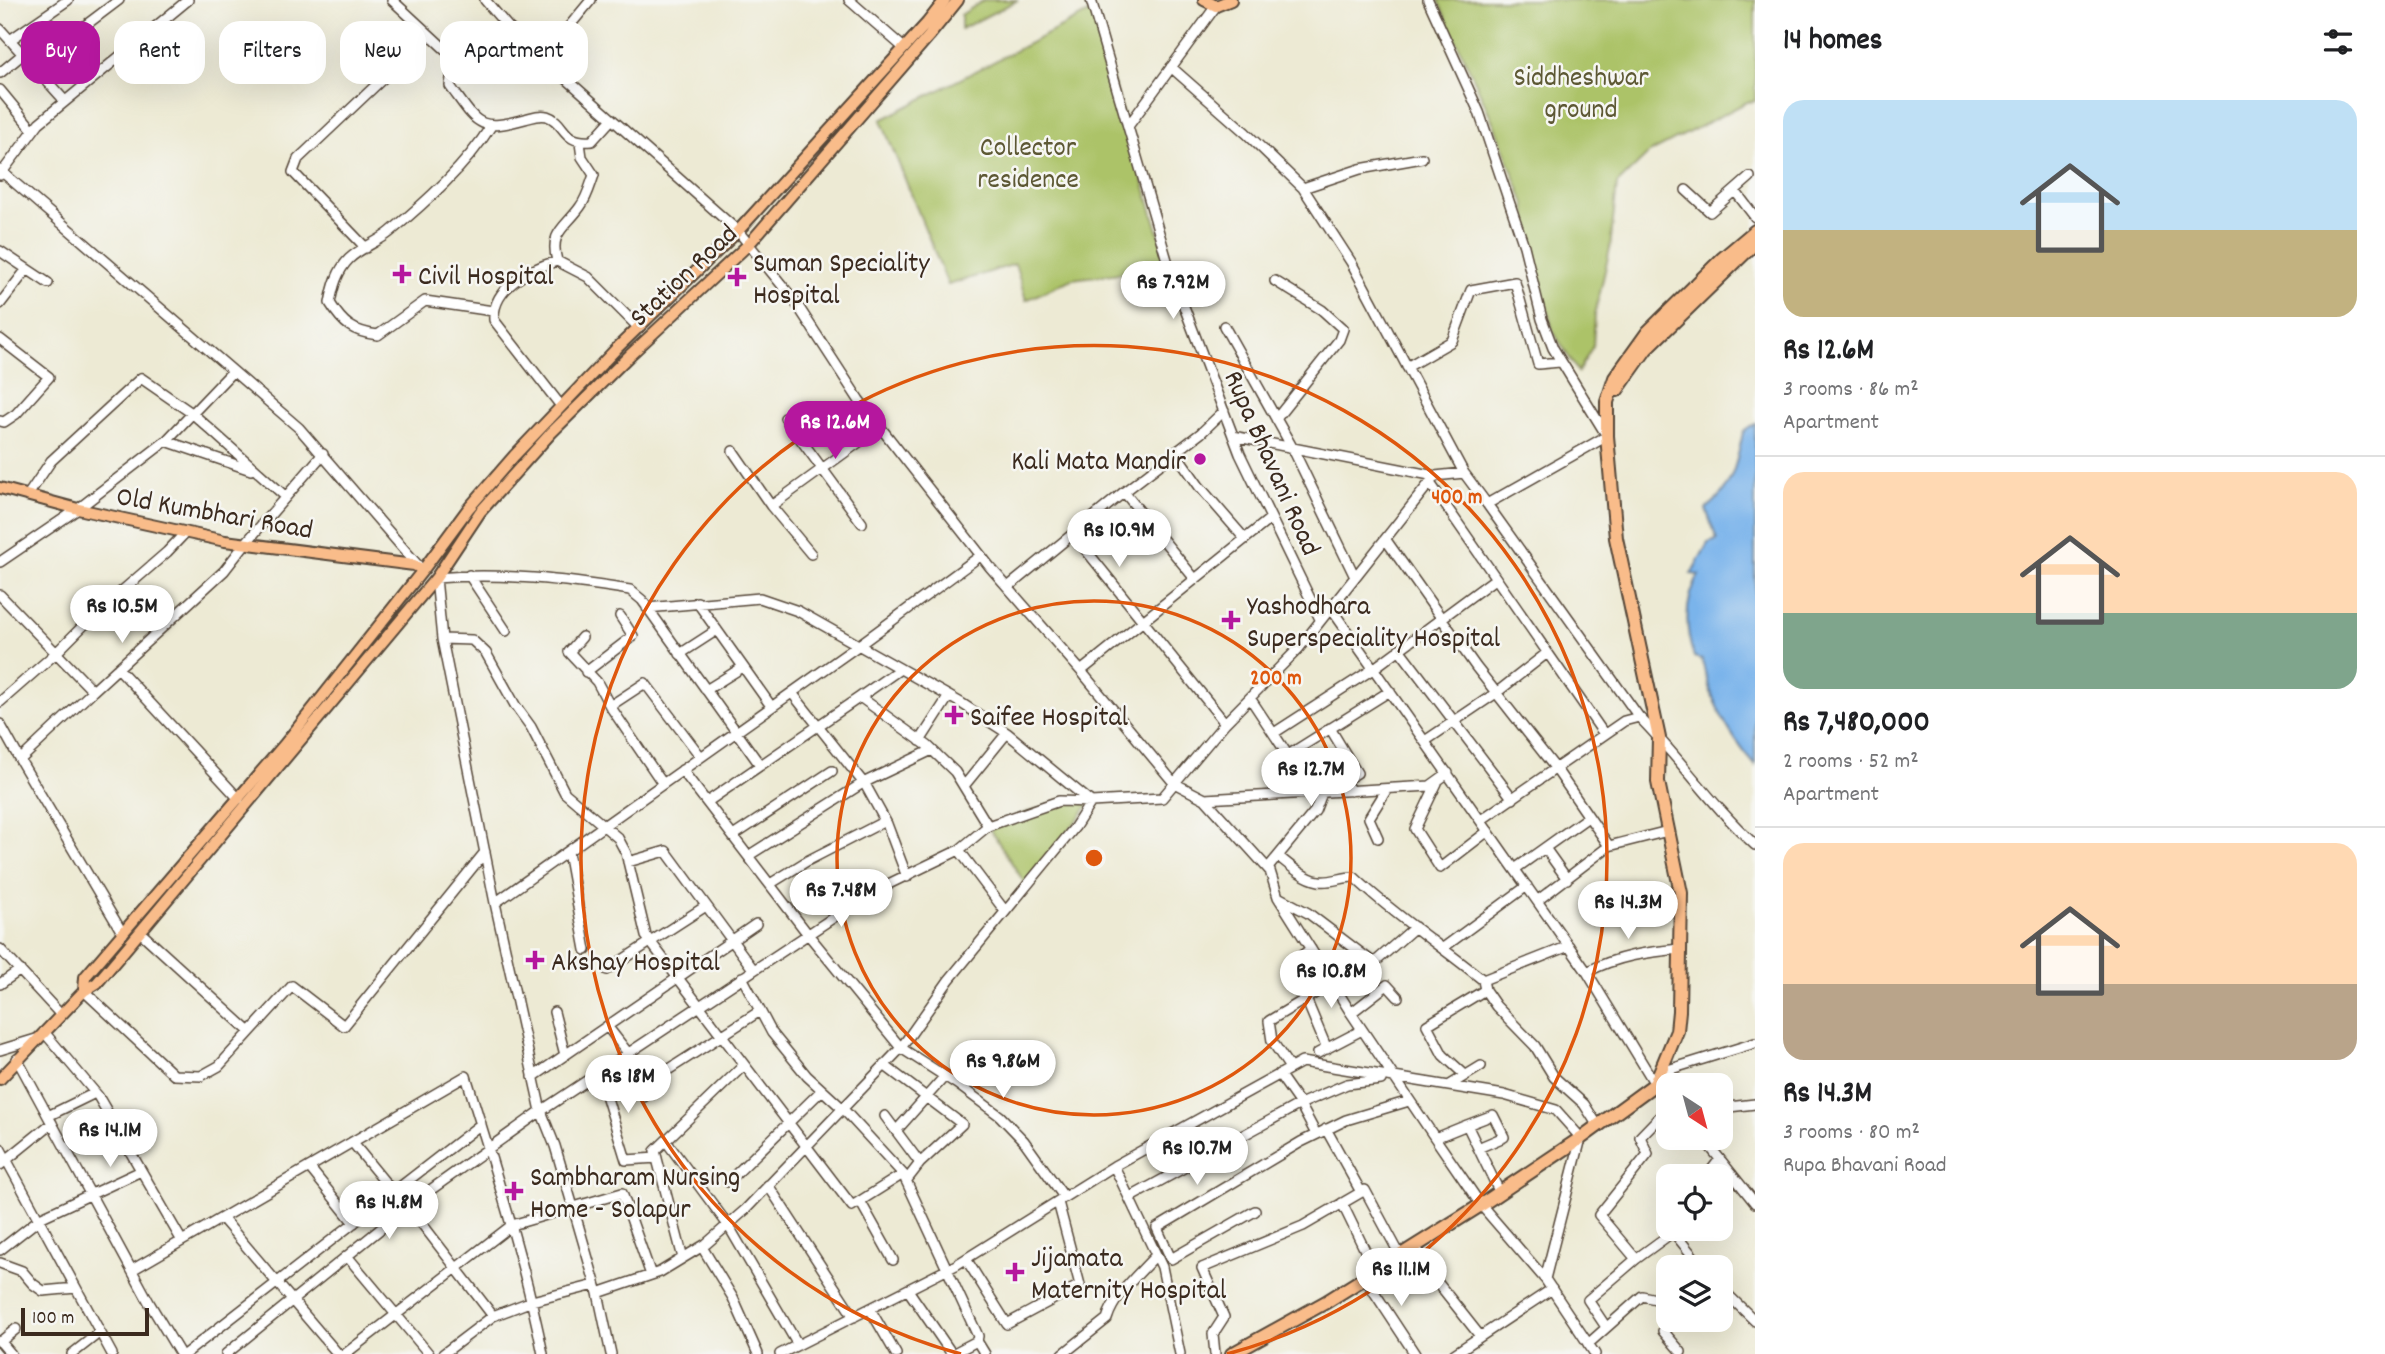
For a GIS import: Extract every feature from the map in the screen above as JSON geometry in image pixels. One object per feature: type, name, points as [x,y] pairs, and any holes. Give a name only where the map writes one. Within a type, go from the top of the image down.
[{"type":"highway","points":[[1232,1354],[1370,1274],[1481,1205],[1655,1084],[1677,1031],[1681,893],[1658,782],[1659,738],[1616,538],[1607,436],[1607,404],[1615,378],[1648,332],[1723,258],[1755,231]]},
{"type":"highway","points":[[1607,404],[1646,349],[1755,243]]},
{"type":"main road","points":[[0,1079],[84,991],[85,977],[239,799],[468,509],[561,406],[738,231],[945,0]]},
{"type":"main road","name":"Station Road","points":[[84,991],[97,983],[436,578],[480,512],[551,433],[749,244],[958,0]]},
{"type":"main road","points":[[1204,0],[1216,6],[1231,0]]},
{"type":"main road","name":"Old Kumbhari Road","points":[[0,488],[78,509],[245,544],[414,565],[422,570]]},
{"type":"street","points":[[10,40],[68,0]]},
{"type":"street","points":[[91,21],[119,0]]},
{"type":"street","points":[[188,0],[176,4],[39,122],[1,172],[299,428],[422,570]]},
{"type":"street","points":[[392,0],[414,21]]},
{"type":"street","points":[[574,21],[591,0]]},
{"type":"street","points":[[849,0],[904,48]]},
{"type":"street","name":"Rupa Bhavani Road","points":[[1091,0],[1169,267],[1233,436],[1320,619]]},
{"type":"street","points":[[1429,0],[1479,112],[1524,246],[1542,320],[1560,362],[1607,436],[1487,504]]},
{"type":"street","points":[[488,1],[503,21]]},
{"type":"street","points":[[1129,125],[1216,6]]},
{"type":"street","points":[[0,29],[21,52]]},
{"type":"street","points":[[426,32],[447,51],[453,63],[450,86],[476,121],[491,126],[541,115],[552,118],[566,135],[580,142],[592,141],[612,120]]},
{"type":"street","points":[[0,73],[21,56]]},
{"type":"street","points":[[1171,67],[1303,188],[1351,262],[1464,473],[1639,718],[1727,820],[1755,845]]},
{"type":"street","points":[[50,84],[65,101]]},
{"type":"street","points":[[366,248],[293,172],[298,159],[377,84]]},
{"type":"street","points":[[572,84],[738,231],[794,300],[859,400],[980,555],[1174,783],[1205,799],[1268,868],[1278,897],[1409,1101],[1481,1205],[1545,1279],[1595,1354]]},
{"type":"street","points":[[0,90],[33,130]]},
{"type":"street","points":[[491,126],[446,181],[388,233],[349,259],[334,281],[330,303],[341,320],[361,333],[378,335],[425,301],[493,311]]},
{"type":"street","points":[[557,261],[553,247],[558,232],[582,205],[594,175],[582,157],[580,142]]},
{"type":"street","points":[[1303,188],[1360,169],[1422,158]]},
{"type":"street","points":[[1686,190],[1710,212],[1750,177]]},
{"type":"street","points":[[1735,191],[1755,217]]},
{"type":"street","points":[[0,251],[48,283]]},
{"type":"street","points":[[561,406],[494,320],[493,311],[503,293],[520,277],[537,267],[557,261],[588,277],[639,328]]},
{"type":"street","points":[[0,304],[27,269]]},
{"type":"street","points":[[1275,281],[1322,310],[1343,329],[1339,340],[1276,419]]},
{"type":"street","points":[[1407,367],[1452,341],[1471,290],[1515,282],[1538,364],[1560,362]]},
{"type":"street","points":[[1224,326],[1292,447],[1355,577]]},
{"type":"street","points":[[0,339],[49,377],[16,414],[4,422],[0,421]]},
{"type":"street","points":[[1,560],[78,509],[166,441],[233,371]]},
{"type":"street","points":[[28,495],[51,461],[141,378],[193,414],[286,497]]},
{"type":"street","points":[[1008,587],[1201,433],[1224,411]]},
{"type":"street","points":[[785,418],[862,523]]},
{"type":"street","points":[[771,506],[880,427]]},
{"type":"street","points":[[1233,436],[1433,480],[1464,473]]},
{"type":"street","points":[[166,441],[256,471]]},
{"type":"street","points":[[733,451],[771,506],[811,554]]},
{"type":"street","points":[[1175,452],[1199,486],[1245,539]]},
{"type":"street","points":[[20,760],[224,571],[323,454]]},
{"type":"street","points":[[226,1354],[409,1206],[541,1111],[872,892],[959,850],[988,826],[1059,801],[1162,798],[1225,723],[1299,648],[1433,480]]},
{"type":"street","points":[[1433,480],[1496,578],[1604,734]]},
{"type":"street","points":[[1124,492],[1195,579]]},
{"type":"street","points":[[1081,671],[1271,518]]},
{"type":"street","points":[[0,702],[186,532]]},
{"type":"street","points":[[1073,534],[1225,723]]},
{"type":"street","points":[[1386,540],[1496,693],[1556,769],[1609,846]]},
{"type":"street","points":[[495,903],[859,646],[980,555]]},
{"type":"street","points":[[469,575],[506,631]]},
{"type":"street","points":[[611,1354],[573,1207],[555,1146],[541,1111],[533,1077],[442,639],[436,578],[469,575],[528,578],[631,590],[642,600],[760,765]]},
{"type":"street","points":[[1274,733],[1373,668],[1496,578]]},
{"type":"street","points":[[0,595],[93,691]]},
{"type":"street","points":[[647,608],[760,598],[798,611],[949,696],[1007,733],[1091,802]]},
{"type":"street","points":[[697,602],[771,706]]},
{"type":"street","points":[[1330,607],[1425,741],[1444,775],[1481,820],[1587,972],[1655,1084],[1671,1069],[1755,1043]]},
{"type":"street","points":[[586,671],[633,636],[620,616]]},
{"type":"street","points":[[680,654],[718,630]]},
{"type":"street","points":[[582,636],[569,652],[597,682],[610,706],[663,784]]},
{"type":"street","points":[[442,639],[472,640],[486,653],[515,705],[531,727],[565,793],[618,838],[628,862],[646,936],[852,1206],[904,1178],[962,1124],[884,1065]]},
{"type":"street","points":[[1399,649],[1513,799]]},
{"type":"street","points":[[1425,741],[1496,693],[1548,653]]},
{"type":"street","points":[[706,690],[743,667]]},
{"type":"street","points":[[118,668],[239,799]]},
{"type":"street","points":[[707,802],[901,669]]},
{"type":"street","points":[[610,706],[645,683],[701,757]]},
{"type":"street","points":[[1287,755],[1390,691]]},
{"type":"street","points":[[792,693],[863,783],[886,821],[907,877]]},
{"type":"street","points":[[920,741],[949,696]]},
{"type":"street","points":[[860,697],[932,750],[956,772],[988,826]]},
{"type":"street","points":[[1250,698],[1287,755],[1317,793],[1315,811],[1268,868]]},
{"type":"street","points":[[1481,820],[1624,721],[1639,718]]},
{"type":"street","points":[[0,724],[123,934]]},
{"type":"street","points":[[1330,728],[1357,773],[1344,781],[1351,791]]},
{"type":"street","points":[[964,786],[1007,733]]},
{"type":"street","points":[[748,856],[863,783],[932,750]]},
{"type":"street","points":[[682,770],[807,933],[901,1048],[1000,1116],[1024,1141],[1061,1199],[1080,1285],[1007,1324],[966,1259]]},
{"type":"street","points":[[733,836],[832,771]]},
{"type":"street","points":[[1205,799],[1430,786],[1444,775]]},
{"type":"street","points":[[1444,775],[1415,829],[1440,868],[1488,831]]},
{"type":"street","points":[[1378,838],[1369,818],[1387,789]]},
{"type":"street","points":[[443,1354],[494,1316],[532,1301],[652,1275],[702,1247],[728,1225],[901,1048],[949,980],[1075,827],[1091,802]]},
{"type":"street","points":[[1515,869],[1588,817]]},
{"type":"street","points":[[770,884],[807,861],[886,821]]},
{"type":"street","points":[[1537,901],[1609,846],[1668,831]]},
{"type":"street","points":[[1545,848],[1566,878]]},
{"type":"street","points":[[959,850],[1005,911]]},
{"type":"street","points":[[628,862],[666,851],[753,969]]},
{"type":"street","points":[[84,991],[174,1075],[201,1076],[219,1066],[292,986],[344,1026],[485,852]]},
{"type":"street","points":[[568,852],[586,950]]},
{"type":"street","points":[[1279,856],[1307,876],[1319,881],[1354,877],[1385,907],[1443,948],[1484,985],[1496,1006],[1535,1046],[1555,1077],[1584,1104],[1598,1126]]},
{"type":"street","points":[[1443,948],[1527,886]]},
{"type":"street","points":[[1278,897],[1308,913],[1374,963],[1415,927]]},
{"type":"street","points":[[607,970],[706,906]]},
{"type":"street","points":[[533,1077],[756,924]]},
{"type":"street","points":[[140,932],[250,1032]]},
{"type":"street","points":[[1465,1075],[1443,1055],[1427,1025],[1484,985],[1569,946]]},
{"type":"street","points":[[0,949],[61,1015]]},
{"type":"street","points":[[1311,949],[1291,963],[1323,1051],[1362,1030]]},
{"type":"street","points":[[1587,972],[1609,961],[1651,951],[1680,949]]},
{"type":"street","points":[[0,984],[20,970]]},
{"type":"street","points":[[742,977],[772,1033],[807,1076],[843,1109],[904,1178],[985,1354]]},
{"type":"street","points":[[1290,1068],[1272,1041],[1269,1021],[1332,983]]},
{"type":"street","points":[[1351,1013],[1387,985],[1398,998]]},
{"type":"street","points":[[644,1097],[643,1086],[760,1011]]},
{"type":"street","points":[[554,1012],[565,1055]]},
{"type":"street","points":[[607,1026],[628,1054]]},
{"type":"street","points":[[0,1050],[40,1035],[95,1093],[182,1241]]},
{"type":"street","points":[[17,1059],[180,1354]]},
{"type":"street","points":[[780,1354],[966,1259],[1114,1166],[1302,1062],[1504,1095],[1556,1110],[1581,1138],[1545,1279]]},
{"type":"street","points":[[683,1258],[655,1151],[743,1066]]},
{"type":"street","points":[[1450,1085],[1481,1066]]},
{"type":"street","points":[[599,1072],[626,1160],[657,1158]]},
{"type":"street","points":[[1279,1074],[1300,1104],[1316,1134]]},
{"type":"street","points":[[132,1270],[466,1076],[512,1225],[543,1354]]},
{"type":"street","points":[[896,1131],[945,1076]]},
{"type":"street","points":[[1129,1198],[1300,1104],[1347,1084],[1394,1078]]},
{"type":"street","points":[[728,1182],[822,1090]]},
{"type":"street","points":[[3,1162],[50,1119],[95,1093]]},
{"type":"street","points":[[1255,1211],[1171,1259],[1157,1228],[1316,1134],[1346,1119],[1409,1101]]},
{"type":"street","points":[[1733,1107],[1755,1104]]},
{"type":"street","points":[[1435,1139],[1493,1115],[1504,1137],[1478,1148]]},
{"type":"street","points":[[885,1116],[920,1163]]},
{"type":"street","points":[[1636,1259],[1599,1215],[1648,1154],[1640,1137],[1656,1120]]},
{"type":"street","points":[[185,1354],[481,1124]]},
{"type":"street","points":[[1467,1125],[1499,1191]]},
{"type":"street","points":[[1326,1129],[1361,1192]]},
{"type":"street","points":[[666,1141],[728,1225],[798,1345]]},
{"type":"street","points":[[352,1142],[409,1206],[494,1316]]},
{"type":"street","points":[[0,1148],[3,1162],[39,1219],[112,1354]]},
{"type":"street","points":[[1713,1150],[1755,1203]]},
{"type":"street","points":[[1716,1164],[1720,1159]]},
{"type":"street","points":[[1114,1166],[1161,1267],[1180,1354]]},
{"type":"street","points":[[309,1167],[354,1223]]},
{"type":"street","points":[[0,1250],[39,1219],[141,1171]]},
{"type":"street","points":[[768,1185],[854,1317]]},
{"type":"street","points":[[1215,1354],[1213,1334],[1224,1317],[1202,1268],[1303,1226],[1365,1190],[1375,1204],[1400,1255]]},
{"type":"street","points":[[345,1354],[512,1225],[622,1193],[652,1275]]},
{"type":"street","points":[[860,1201],[893,1260]]},
{"type":"street","points":[[1342,1203],[1370,1274],[1415,1354]]},
{"type":"street","points":[[222,1218],[338,1354]]},
{"type":"street","points":[[1606,1327],[1588,1300],[1656,1240]]},
{"type":"street","points":[[1680,1241],[1692,1255]]},
{"type":"street","points":[[1415,1246],[1438,1283],[1480,1336]]},
{"type":"street","points":[[702,1247],[733,1298],[758,1354]]},
{"type":"street","points":[[1063,1354],[1107,1319],[1109,1311],[1156,1255]]},
{"type":"street","points":[[347,1256],[429,1354]]},
{"type":"street","points":[[0,1263],[22,1271],[43,1291],[76,1288]]},
{"type":"street","points":[[1454,1354],[1552,1289]]},
{"type":"street","points":[[908,1290],[952,1354],[977,1341]]},
{"type":"street","points":[[1588,1344],[1642,1296],[1656,1299]]},
{"type":"street","points":[[1733,1300],[1755,1321]]},
{"type":"street","points":[[870,1309],[896,1354]]},
{"type":"street","points":[[11,1354],[0,1341],[16,1329]]},
{"type":"street","points":[[72,1354],[100,1332]]},
{"type":"street","points":[[1664,1332],[1681,1352]]},
{"type":"green space","points":[[984,0],[1018,0],[961,29],[961,15]]},
{"type":"green space","name":"Siddheshwar ground","points":[[1438,0],[1755,0],[1755,101],[1747,102],[1649,153],[1617,184],[1610,248],[1595,315],[1593,346],[1578,372],[1553,331],[1534,257],[1525,204],[1494,124]]},
{"type":"green space","name":"Collector residence","points":[[1092,11],[1169,267],[1072,279],[1026,300],[1015,264],[948,285],[881,120]]},
{"type":"green space","points":[[1059,801],[1091,802],[1026,885],[988,826]]},
{"type":"water","points":[[1755,424],[1755,765],[1721,716],[1702,659],[1694,657],[1689,636],[1688,605],[1699,575],[1691,574],[1708,543],[1717,540],[1706,509],[1728,484],[1736,465],[1743,432]]},
{"type":"place","name":"Civil Hospital","points":[[402,274]]},
{"type":"place","name":"Suman Speciality Hospital","points":[[737,277]]},
{"type":"place","name":"Kali Mata Mandir","points":[[1200,459]]},
{"type":"place","name":"Yashodhara Superspeciality Hospital","points":[[1231,620]]},
{"type":"place","name":"Saifee Hospital","points":[[954,715]]},
{"type":"place","name":"Akshay Hospital","points":[[535,960]]},
{"type":"place","name":"Sambharam Nursing Home - Solapur","points":[[514,1191]]},
{"type":"place","name":"Jijamata Maternity Hospital","points":[[1015,1272]]}]
